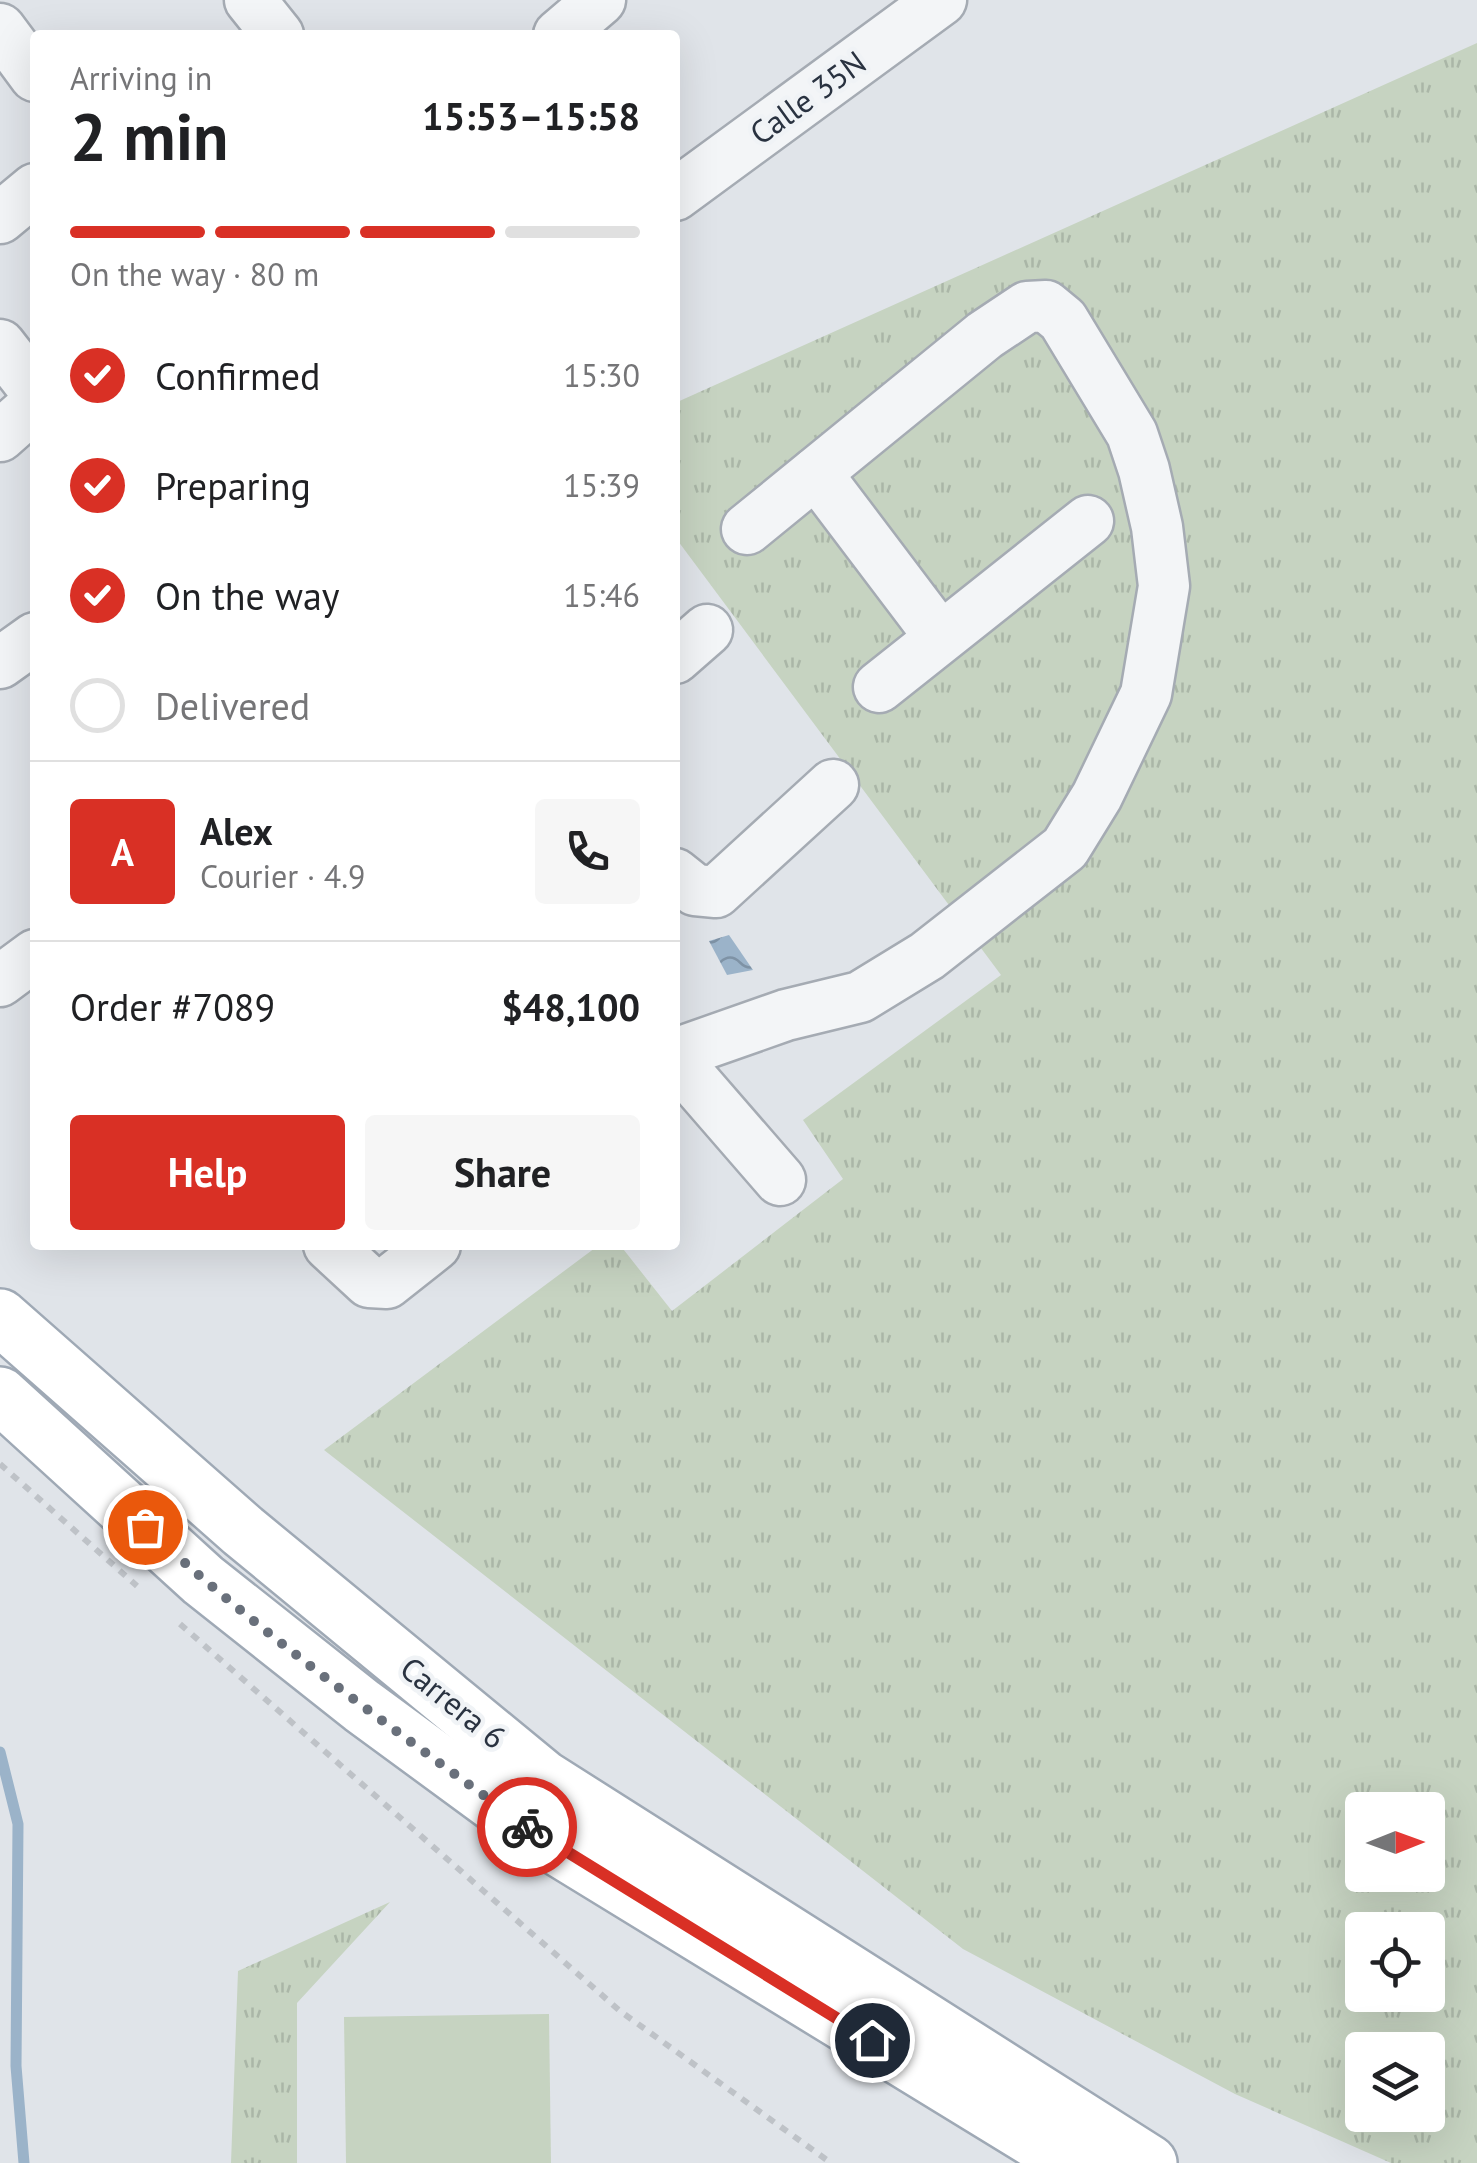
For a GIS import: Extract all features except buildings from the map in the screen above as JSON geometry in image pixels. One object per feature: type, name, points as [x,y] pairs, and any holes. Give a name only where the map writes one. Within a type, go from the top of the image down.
[{"type":"main road","name":"Carrera 6","points":[[0,1318],[243,1531],[543,1778],[1148,2163]]},
{"type":"main road","name":"Carrera 6","points":[[0,1395],[186,1597],[362,1706],[538,1836],[1073,2163]]},
{"type":"main road","points":[[186,1597],[243,1531]]},
{"type":"street","name":"Calle 35N","points":[[680,191],[941,0]]},
{"type":"street","points":[[0,29],[30,69]]},
{"type":"street","points":[[0,218],[30,193]]},
{"type":"street","points":[[680,1054],[786,1015],[860,997],[927,956],[1065,848],[1098,796],[1146,694],[1164,586],[1144,470],[1132,434],[1062,320],[1046,306],[1028,306],[985,335],[747,529]]},
{"type":"street","points":[[0,345],[30,384]]},
{"type":"street","points":[[0,436],[30,409]]},
{"type":"street","points":[[816,473],[940,638]]},
{"type":"street","points":[[879,687],[1088,521]]},
{"type":"street","points":[[0,663],[30,642]]},
{"type":"street","points":[[680,878],[695,890],[716,892],[833,785]]},
{"type":"street","points":[[0,982],[30,959]]},
{"type":"street","points":[[680,1062],[780,1180]]},
{"type":"street","points":[[334,1250],[369,1282],[387,1283],[429,1250]]},
{"type":"path","points":[[0,1464],[140,1588]]},
{"type":"path","points":[[186,1597],[620,2011],[830,2163]]},
{"type":"green space","points":[[1477,43],[1477,2163],[1391,2163],[1235,2094],[963,1949],[324,1450],[592,1250],[624,1250],[672,1311],[843,1179],[803,1120],[1001,975],[680,544],[680,401]]},
{"type":"green space","points":[[390,1902],[297,2003],[297,2163],[231,2163],[238,1971]]},
{"type":"green space","points":[[549,2014],[551,2163],[346,2163],[344,2017]]},
{"type":"water","points":[[729,935],[753,970],[727,975],[709,941]]},
{"type":"waterway","points":[[0,1752],[18,1824],[16,2066],[24,2163]]},
{"type":"way so far","points":[[145,1527],[202,1580],[362,1706],[527,1827]]},
{"type":"route","points":[[527,1827],[872,2040]]}]
